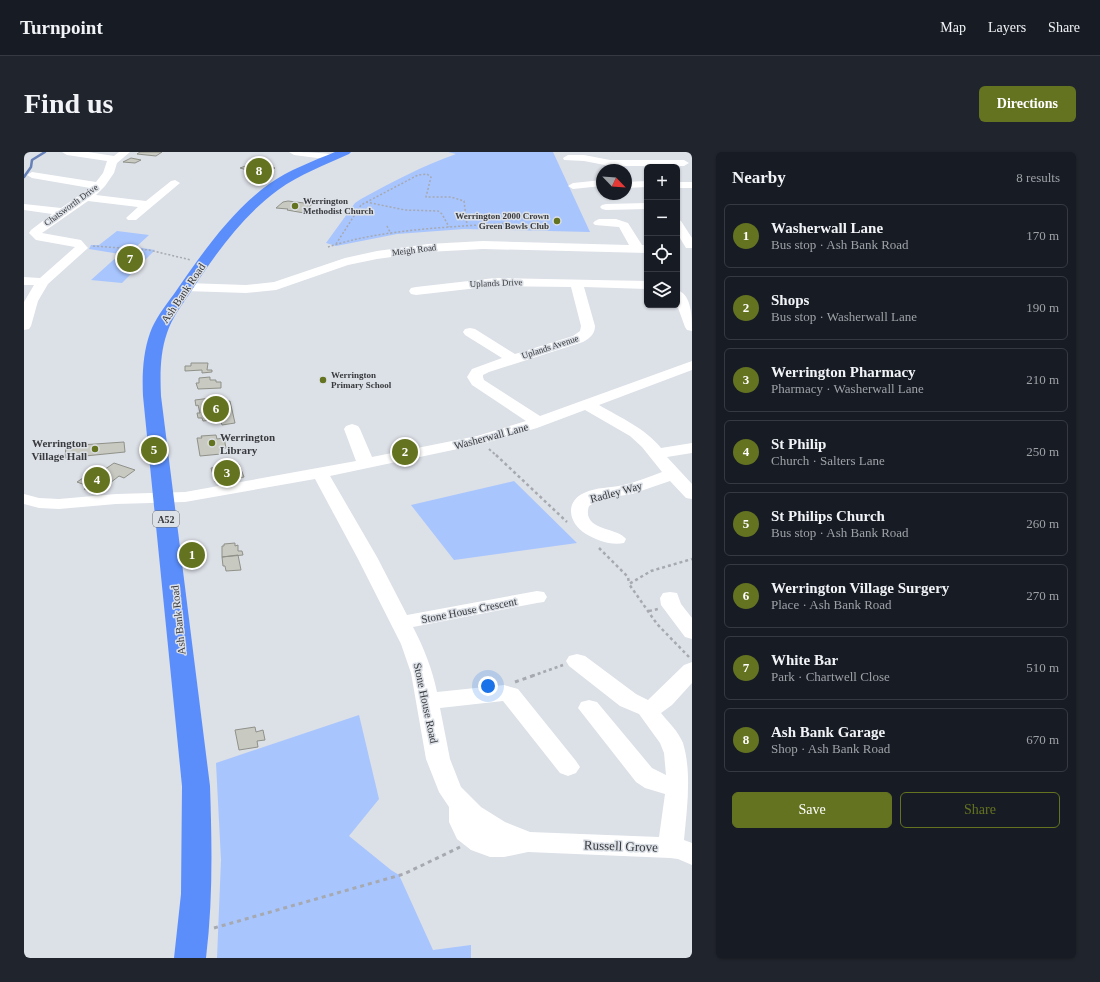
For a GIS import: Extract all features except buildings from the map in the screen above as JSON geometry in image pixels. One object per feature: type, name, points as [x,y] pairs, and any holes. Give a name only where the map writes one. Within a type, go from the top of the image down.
[{"type":"highway","name":"Ash Bank Road","points":[[190,958],[194,934],[197,851],[196,786],[150,368],[159,330],[175,302],[203,263],[230,230],[261,198],[294,175],[339,155]]},
{"type":"street","points":[[67,152],[114,159],[125,152]]},
{"type":"street","points":[[294,152],[339,155]]},
{"type":"street","points":[[633,152],[640,163]]},
{"type":"street","points":[[568,158],[584,158],[610,163],[684,163]]},
{"type":"street","name":"Chatsworth Drive","points":[[82,247],[77,243],[37,236],[35,233],[38,229],[99,186],[110,172],[114,159]]},
{"type":"street","points":[[35,176],[99,186]]},
{"type":"street","points":[[573,186],[596,181]]},
{"type":"street","points":[[132,218],[175,183]]},
{"type":"street","points":[[632,185],[644,184]]},
{"type":"street","points":[[680,185],[692,185]]},
{"type":"street","points":[[85,197],[148,205]]},
{"type":"street","points":[[606,207],[644,206]]},
{"type":"street","points":[[24,207],[62,212]]},
{"type":"street","points":[[680,218],[691,245],[680,246]]},
{"type":"street","points":[[599,223],[616,223],[624,225],[642,249]]},
{"type":"street","points":[[24,239],[37,236]]},
{"type":"street","name":"Meigh Road","points":[[186,287],[246,289],[276,286],[345,262],[377,255],[428,248],[483,245],[642,249]]},
{"type":"street","points":[[24,321],[31,301],[44,282],[80,252],[82,247]]},
{"type":"street","points":[[24,281],[44,282]]},
{"type":"street","name":"Uplands Drive","points":[[416,291],[495,282],[576,283]]},
{"type":"street","points":[[576,283],[644,285]]},
{"type":"street","name":"Uplands Avenue","points":[[538,422],[482,386],[475,380],[476,374],[480,370],[578,339],[585,335],[588,332],[588,326],[576,283]]},
{"type":"street","points":[[680,293],[692,291]]},
{"type":"street","points":[[680,298],[692,327]]},
{"type":"street","points":[[470,332],[513,360]]},
{"type":"street","name":"Washerwall Lane","points":[[24,499],[39,503],[54,504],[185,497],[366,464],[480,440],[538,422],[692,365]]},
{"type":"street","points":[[586,404],[636,433],[648,443],[673,474],[692,494]]},
{"type":"street","points":[[352,429],[366,464]]},
{"type":"street","points":[[657,454],[692,448]]},
{"type":"street","name":"Stone House Road","points":[[320,473],[402,622],[422,673],[438,759],[451,792],[462,805],[496,830],[538,843]]},
{"type":"street","name":"Radley Way","points":[[605,541],[581,520],[578,511],[584,500],[596,494],[627,490],[673,474]]},
{"type":"street","name":"Stone House Crescent","points":[[402,622],[537,597]]},
{"type":"street","points":[[669,603],[692,632]]},
{"type":"street","points":[[590,665],[628,700],[650,710]]},
{"type":"street","points":[[650,710],[664,699],[692,670]]},
{"type":"street","points":[[427,701],[466,698],[488,694],[504,693],[510,695],[568,767]]},
{"type":"street","points":[[589,708],[644,775],[677,788]]},
{"type":"street","points":[[650,710],[649,712],[655,722],[668,736],[679,763],[677,788],[681,851]]},
{"type":"street","points":[[462,805],[460,817],[463,829],[474,840],[490,847],[538,843]]},
{"type":"street","name":"Russell Grove","points":[[538,843],[681,851]]},
{"type":"path","points":[[336,244],[360,206],[418,175],[427,174],[431,177],[426,197],[456,197],[463,199],[467,226]]},
{"type":"path","points":[[366,202],[406,210],[438,211],[442,214],[449,227]]},
{"type":"path","points":[[328,247],[336,244],[391,234],[449,227],[510,223]]},
{"type":"path","points":[[387,226],[388,231],[391,234]]},
{"type":"path","points":[[82,247],[89,246],[149,250],[203,263]]},
{"type":"path","points":[[480,440],[570,525]]},
{"type":"path","points":[[605,541],[628,577],[629,584]]},
{"type":"path","points":[[488,694],[497,688],[590,665]]},
{"type":"path","points":[[194,934],[404,874],[474,840]]},
{"type":"shaded area","points":[[448,152],[553,152],[590,232],[464,229],[397,234],[336,246],[326,243],[355,203],[407,175],[456,154]]},
{"type":"shaded area","points":[[117,231],[149,235],[136,247],[155,250],[122,283],[91,280],[120,254],[89,249],[91,245],[99,245]]},
{"type":"shaded area","points":[[514,481],[577,543],[454,560],[411,505]]},
{"type":"shaded area","points":[[359,715],[379,799],[349,836],[399,875],[433,950],[471,945],[471,958],[217,958],[221,860],[216,763]]},
{"type":"waterway","points":[[24,177],[31,167],[32,160],[45,152]]},
{"type":"place","name":"Ash Bank Garage","points":[[259,171]]},
{"type":"place","name":"Werrington Methodist Church","points":[[295,206]]},
{"type":"place","name":"Werrington 2000 Crown Green Bowls Club","points":[[557,221]]},
{"type":"place","name":"White Bar","points":[[130,259]]},
{"type":"place","name":"Werrington Primary School","points":[[323,380]]},
{"type":"place","name":"Werrington Village Surgery","points":[[216,409]]},
{"type":"place","name":"Werrington Library","points":[[212,443]]},
{"type":"place","name":"Werrington Village Hall","points":[[95,449]]},
{"type":"place","name":"St Philips Church","points":[[154,450]]},
{"type":"place","name":"Shops","points":[[405,452]]},
{"type":"place","name":"Werrington Pharmacy","points":[[227,473]]},
{"type":"place","name":"St Philip","points":[[97,480]]},
{"type":"place","name":"Washerwall Lane","points":[[192,555]]}]
